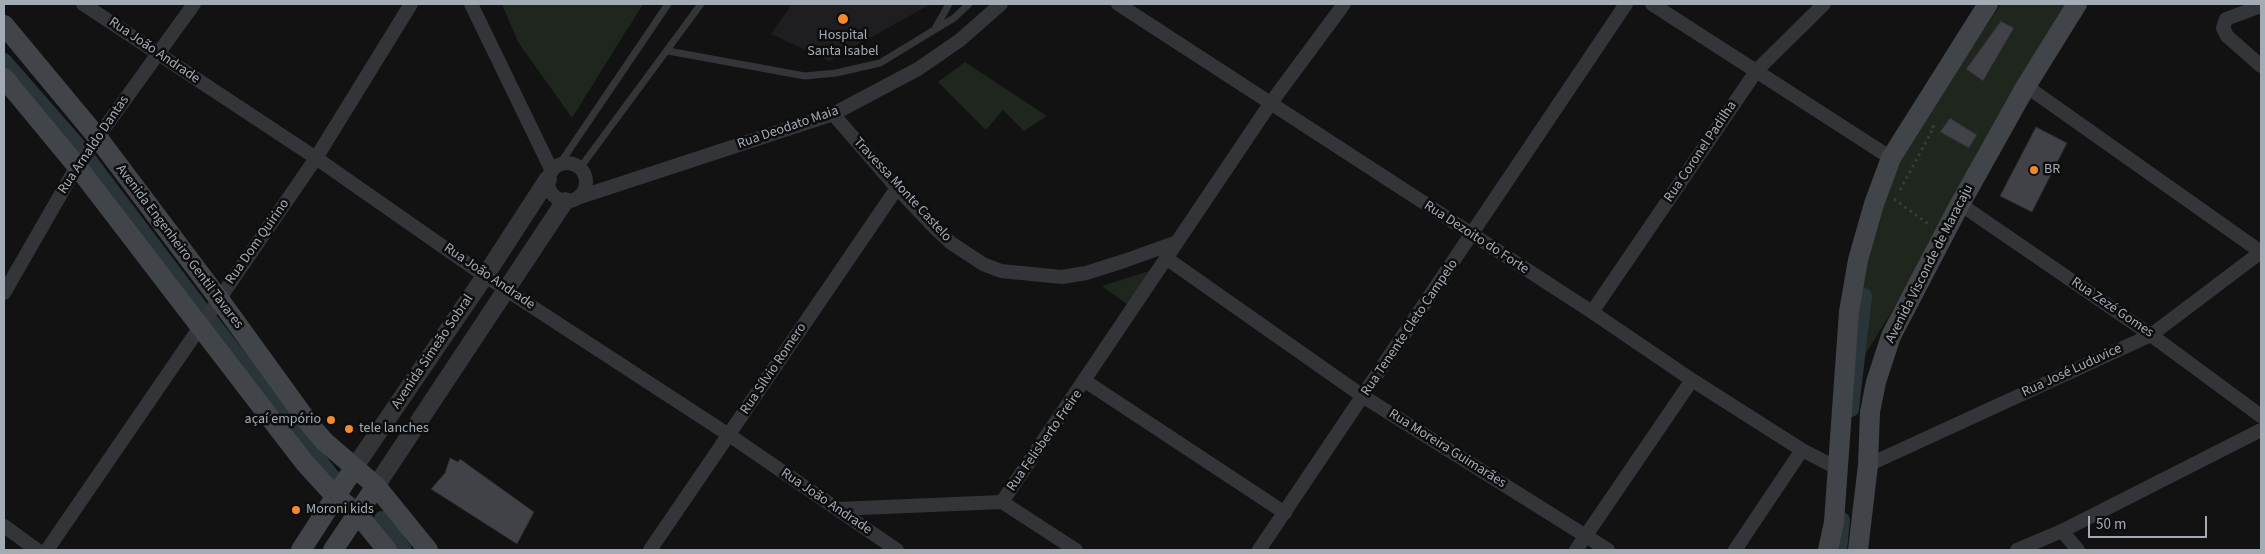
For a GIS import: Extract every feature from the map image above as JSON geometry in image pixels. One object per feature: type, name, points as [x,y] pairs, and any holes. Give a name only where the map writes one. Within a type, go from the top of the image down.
[{"type":"main road","points":[[1828,550],[1834,522],[1849,312],[1858,260],[1874,204],[1891,158],[1988,4]]},
{"type":"main road","name":"Avenida Visconde de Maracaju","points":[[1858,550],[1868,465],[1870,412],[1880,366],[1891,336],[1960,204],[2026,86],[2076,4]]},
{"type":"main road","name":"Avenida Engenheiro Gentil Tavares","points":[[4,25],[97,140],[311,426],[325,442],[354,468]]},
{"type":"main road","points":[[4,78],[79,164],[304,462],[335,496],[357,513],[387,550]]},
{"type":"main road","points":[[354,468],[376,486],[428,550]]},
{"type":"main road","name":"Avenida Simeão Sobral","points":[[300,550],[354,468]]},
{"type":"main road","name":"Avenida Simeão Sobral","points":[[333,550],[376,486]]},
{"type":"street","name":"Rua João Andrade","points":[[83,4],[316,158],[486,276],[729,436],[896,550]]},
{"type":"street","name":"Rua Arnaldo Dantas","points":[[4,293],[79,164],[194,4]]},
{"type":"street","name":"Rua Dom Quirino","points":[[47,550],[316,158],[411,4]]},
{"type":"street","points":[[471,4],[553,172]]},
{"type":"street","name":"Rua Deodato Maia","points":[[572,199],[833,114],[918,69],[960,40],[1002,4]]},
{"type":"street","name":"Rua Dezoito do Forte","points":[[1118,4],[1472,236],[1592,312],[1692,380],[1802,450],[1837,468]]},
{"type":"street","name":"Rua Felisberto Freire","points":[[838,509],[1002,502],[1086,381],[1270,104],[1344,4]]},
{"type":"street","name":"Rua Tenente Cleto Campelo","points":[[1259,550],[1364,397],[1626,4]]},
{"type":"street","points":[[1652,4],[1891,158]]},
{"type":"street","name":"Rua Coronel Padilha","points":[[1592,312],[1757,70],[1824,4]]},
{"type":"street","points":[[2261,6],[2226,18],[2223,28],[2227,36],[2261,66]]},
{"type":"street","points":[[2026,86],[2261,252]]},
{"type":"street","name":"Travessa Monte Castelo","points":[[833,114],[897,188],[951,243],[983,264],[1001,271],[1044,277],[1062,277],[1086,273],[1178,242]]},
{"type":"street","points":[[570,164],[580,168],[586,183],[572,199],[554,196],[548,185],[553,172],[570,164]]},
{"type":"street","name":"Avenida Simeão Sobral","points":[[354,468],[486,276],[553,172]]},
{"type":"street","name":"Rua Sílvio Romero","points":[[650,550],[897,188]]},
{"type":"street","name":"Avenida Simeão Sobral","points":[[376,486],[506,289],[572,199]]},
{"type":"street","name":"Rua Zezé Gomes","points":[[1960,204],[2151,335],[2261,416]]},
{"type":"street","name":"Rua José Luduvice","points":[[1868,465],[2151,335],[2261,252]]},
{"type":"street","name":"Rua Moreira Guimarães","points":[[1166,258],[1364,397],[1608,550]]},
{"type":"street","points":[[1576,550],[1692,380]]},
{"type":"street","points":[[1086,381],[1285,513]]},
{"type":"street","points":[[2017,550],[2062,530],[2261,430]]},
{"type":"street","points":[[1735,550],[1802,450]]},
{"type":"street","points":[[1002,502],[1076,550]]},
{"type":"street","points":[[4,526],[38,550]]},
{"type":"street","points":[[2062,530],[2078,550]]},
{"type":"lane","points":[[553,172],[668,4]]},
{"type":"lane","points":[[580,168],[701,4]]},
{"type":"lane","points":[[936,28],[949,4]]},
{"type":"lane","points":[[668,51],[805,76],[836,73],[880,63],[954,18],[968,4]]},
{"type":"path","points":[[1917,117],[1934,128],[1894,200],[1944,234]]},
{"type":"shaded area","points":[[502,4],[643,4],[572,118],[518,42]]},
{"type":"shaded area","name":"Hospital Santa Isabel","points":[[792,4],[931,4],[829,61],[771,34]]},
{"type":"shaded area","points":[[2001,4],[2068,4],[1945,224],[1862,360],[1869,296],[1860,294],[1876,214],[1887,185],[1924,120]]},
{"type":"shaded area","points":[[965,62],[1047,116],[1024,131],[1003,110],[986,130],[938,82]]},
{"type":"shaded area","points":[[1152,270],[1128,305],[1102,286]]},
{"type":"building","points":[[2001,21],[2014,28],[1983,81],[1966,69]]},
{"type":"building","points":[[1950,118],[1977,135],[1969,148],[1940,132]]},
{"type":"building","name":"BR","points":[[2036,127],[2067,143],[2032,212],[2000,196]]},
{"type":"building","points":[[450,458],[458,462],[460,459],[534,512],[517,544],[431,489],[445,473]]},
{"type":"waterway","points":[[4,61],[79,147],[199,306],[336,482]]},
{"type":"waterway","points":[[1851,409],[1864,296]]},
{"type":"waterway","points":[[382,519],[404,550]]},
{"type":"waterway","points":[[1839,550],[1842,520]]},
{"type":"place","name":"Hospital Santa Isabel","points":[[843,19]]},
{"type":"place","name":"BR","points":[[2034,170]]},
{"type":"place","name":"açaí empório","points":[[331,420]]},
{"type":"place","name":"tele lanches","points":[[349,429]]},
{"type":"place","name":"Moroni kids","points":[[296,510]]}]
